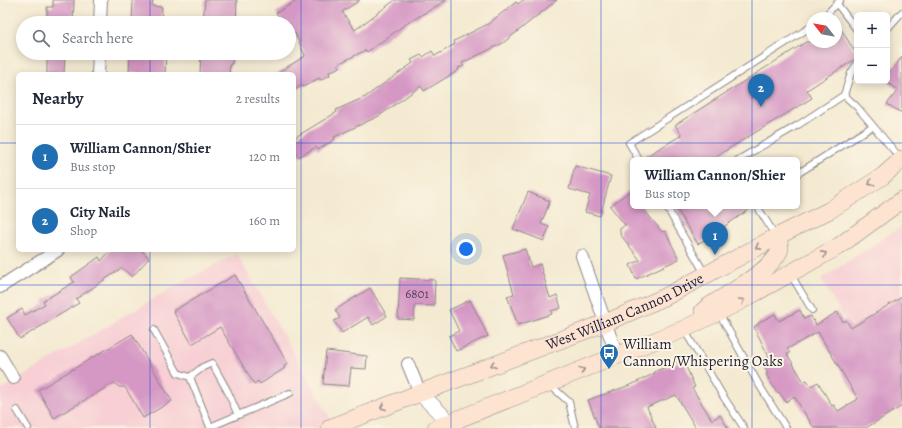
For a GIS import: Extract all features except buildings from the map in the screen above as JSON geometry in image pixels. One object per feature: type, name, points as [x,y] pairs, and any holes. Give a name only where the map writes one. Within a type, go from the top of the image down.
[{"type":"main road","name":"West William Cannon Drive","points":[[330,428],[420,392],[605,323],[664,296],[830,210],[883,176],[902,160]]},
{"type":"main road","points":[[716,308],[790,273],[839,246],[902,200]]},
{"type":"main road","points":[[447,426],[684,329],[716,308],[772,262],[778,255],[780,248],[776,237]]},
{"type":"street","points":[[100,16],[101,0]]},
{"type":"street","points":[[98,60],[98,72]]},
{"type":"street","points":[[0,286],[55,252]]},
{"type":"street","points":[[582,256],[617,356]]},
{"type":"street","points":[[0,356],[13,378]]},
{"type":"street","points":[[408,364],[420,392],[447,426]]},
{"type":"lane","points":[[828,12],[838,2],[854,26]]},
{"type":"lane","points":[[890,26],[902,12]]},
{"type":"lane","points":[[637,157],[629,143],[806,30]]},
{"type":"lane","points":[[743,157],[798,125],[844,95],[851,73],[854,68]]},
{"type":"lane","points":[[844,95],[857,107],[902,160]]},
{"type":"lane","points":[[800,172],[873,126]]},
{"type":"lane","points":[[668,209],[706,275]]},
{"type":"lane","points":[[759,209],[776,237]]},
{"type":"lane","points":[[790,273],[812,310]]},
{"type":"lane","points":[[716,308],[786,428]]},
{"type":"lane","points":[[684,329],[723,396],[744,428]]},
{"type":"lane","points":[[154,330],[178,373],[190,377]]},
{"type":"lane","points":[[190,377],[202,367],[212,363],[228,392],[238,415]]},
{"type":"lane","points":[[190,377],[209,428],[290,393]]},
{"type":"lane","points":[[548,384],[560,392],[569,402],[575,428]]},
{"type":"lane","points":[[17,410],[28,428]]},
{"type":"shaded area","points":[[902,226],[902,417],[821,279]]},
{"type":"shaded area","points":[[237,254],[336,428],[0,428],[0,390],[182,282]]},
{"type":"place","name":"City Nails","points":[[761,107]]},
{"type":"place","name":"William Cannon/Shier","points":[[715,255]]},
{"type":"place","name":"William Cannon/Whispering Oaks","points":[[609,370]]}]
